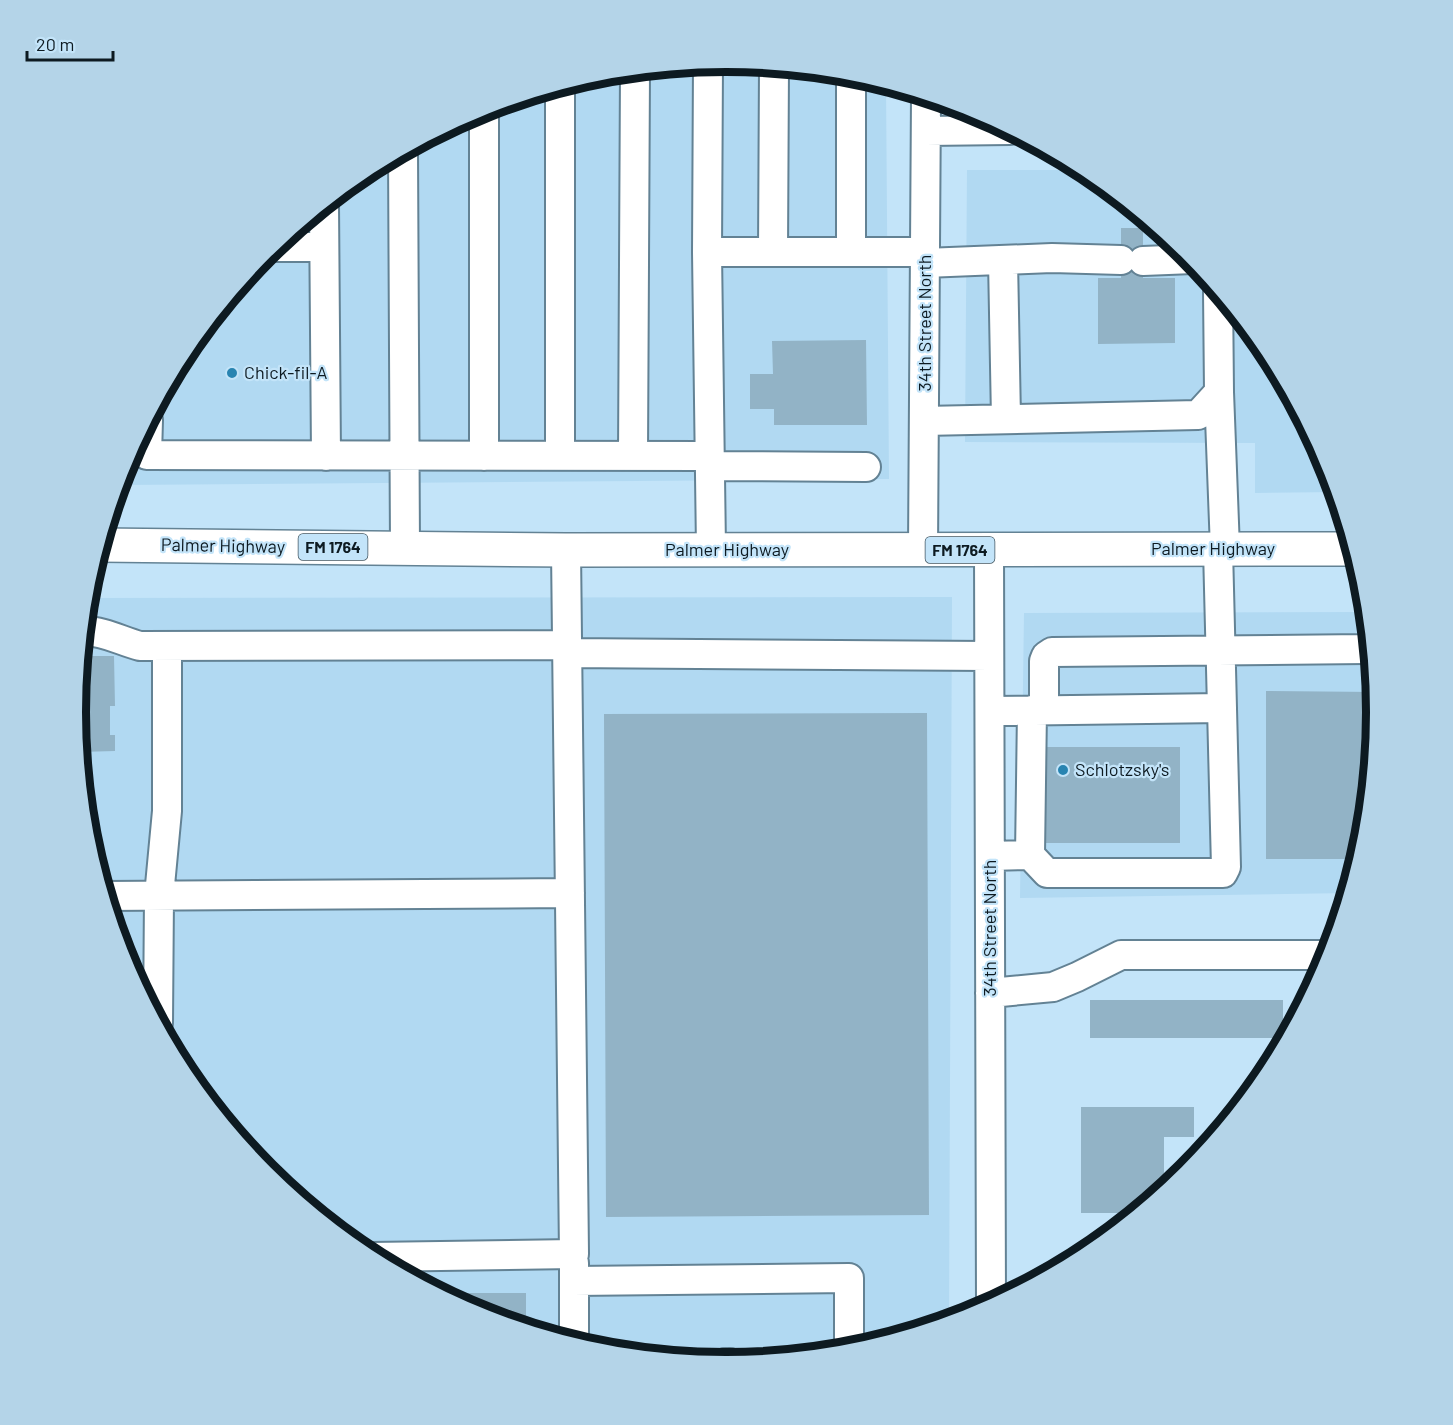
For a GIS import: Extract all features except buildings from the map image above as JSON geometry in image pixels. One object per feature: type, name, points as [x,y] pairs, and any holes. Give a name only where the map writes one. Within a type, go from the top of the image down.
[{"type":"main road","name":"Palmer Highway","points":[[109,545],[566,550],[1345,549]]},
{"type":"street","points":[[708,72],[707,252],[711,549]]},
{"type":"street","points":[[773,252],[774,74]]},
{"type":"street","points":[[633,456],[635,78]]},
{"type":"street","points":[[850,84],[851,252]]},
{"type":"street","points":[[560,94],[560,456]]},
{"type":"street","name":"34th Street North","points":[[923,550],[926,104]]},
{"type":"street","points":[[484,120],[484,456]]},
{"type":"street","points":[[926,131],[989,129]]},
{"type":"street","points":[[404,159],[405,548]]},
{"type":"street","points":[[324,215],[326,456]]},
{"type":"street","points":[[287,247],[324,247]]},
{"type":"street","points":[[707,252],[851,252],[1003,260],[1178,259]]},
{"type":"street","points":[[1003,260],[1006,419]]},
{"type":"street","points":[[1218,302],[1221,651],[1226,867],[1223,873],[1047,873],[1030,855],[1038,710],[1044,661],[1046,656],[1052,652],[1221,651],[1364,649]]},
{"type":"street","points":[[924,421],[1198,415],[1219,392]]},
{"type":"street","points":[[147,439],[147,455],[633,456],[866,467]]},
{"type":"street","points":[[566,550],[574,1334]]},
{"type":"street","name":"34th Street North","points":[[989,550],[991,1296]]},
{"type":"street","points":[[91,632],[109,635],[123,642],[140,646],[567,649],[989,656]]},
{"type":"street","points":[[158,1007],[159,896],[167,811],[167,646]]},
{"type":"street","points":[[990,711],[1222,708]]},
{"type":"street","points":[[990,856],[1030,855]]},
{"type":"street","points":[[113,896],[570,893]]},
{"type":"street","points":[[990,993],[1053,987],[1121,955],[1319,955]]},
{"type":"street","points":[[392,1258],[574,1268],[849,1278],[849,1341]]},
{"type":"shaded area","points":[[726,72],[810,77],[886,93],[889,479],[128,485],[152,429],[172,392],[218,323],[245,290],[304,231],[371,180],[443,138],[521,106],[602,84],[643,77]]},
{"type":"shaded area","points":[[967,170],[1066,170],[1116,204],[1149,231],[1208,290],[1235,323],[1281,392],[1301,429],[1327,492],[1255,493],[1255,443],[965,442]]},
{"type":"shaded area","points":[[952,597],[949,1313],[851,1341],[768,1352],[685,1352],[602,1341],[521,1319],[443,1287],[371,1245],[304,1194],[245,1135],[194,1068],[152,996],[120,918],[98,837],[87,754],[87,671],[96,598]]},
{"type":"shaded area","points":[[1359,612],[1366,671],[1366,754],[1355,837],[1340,893],[1020,898],[1024,613]]},
{"type":"place","name":"Chick-fil-A","points":[[232,373]]},
{"type":"place","name":"Schlotzsky's","points":[[1063,770]]}]
